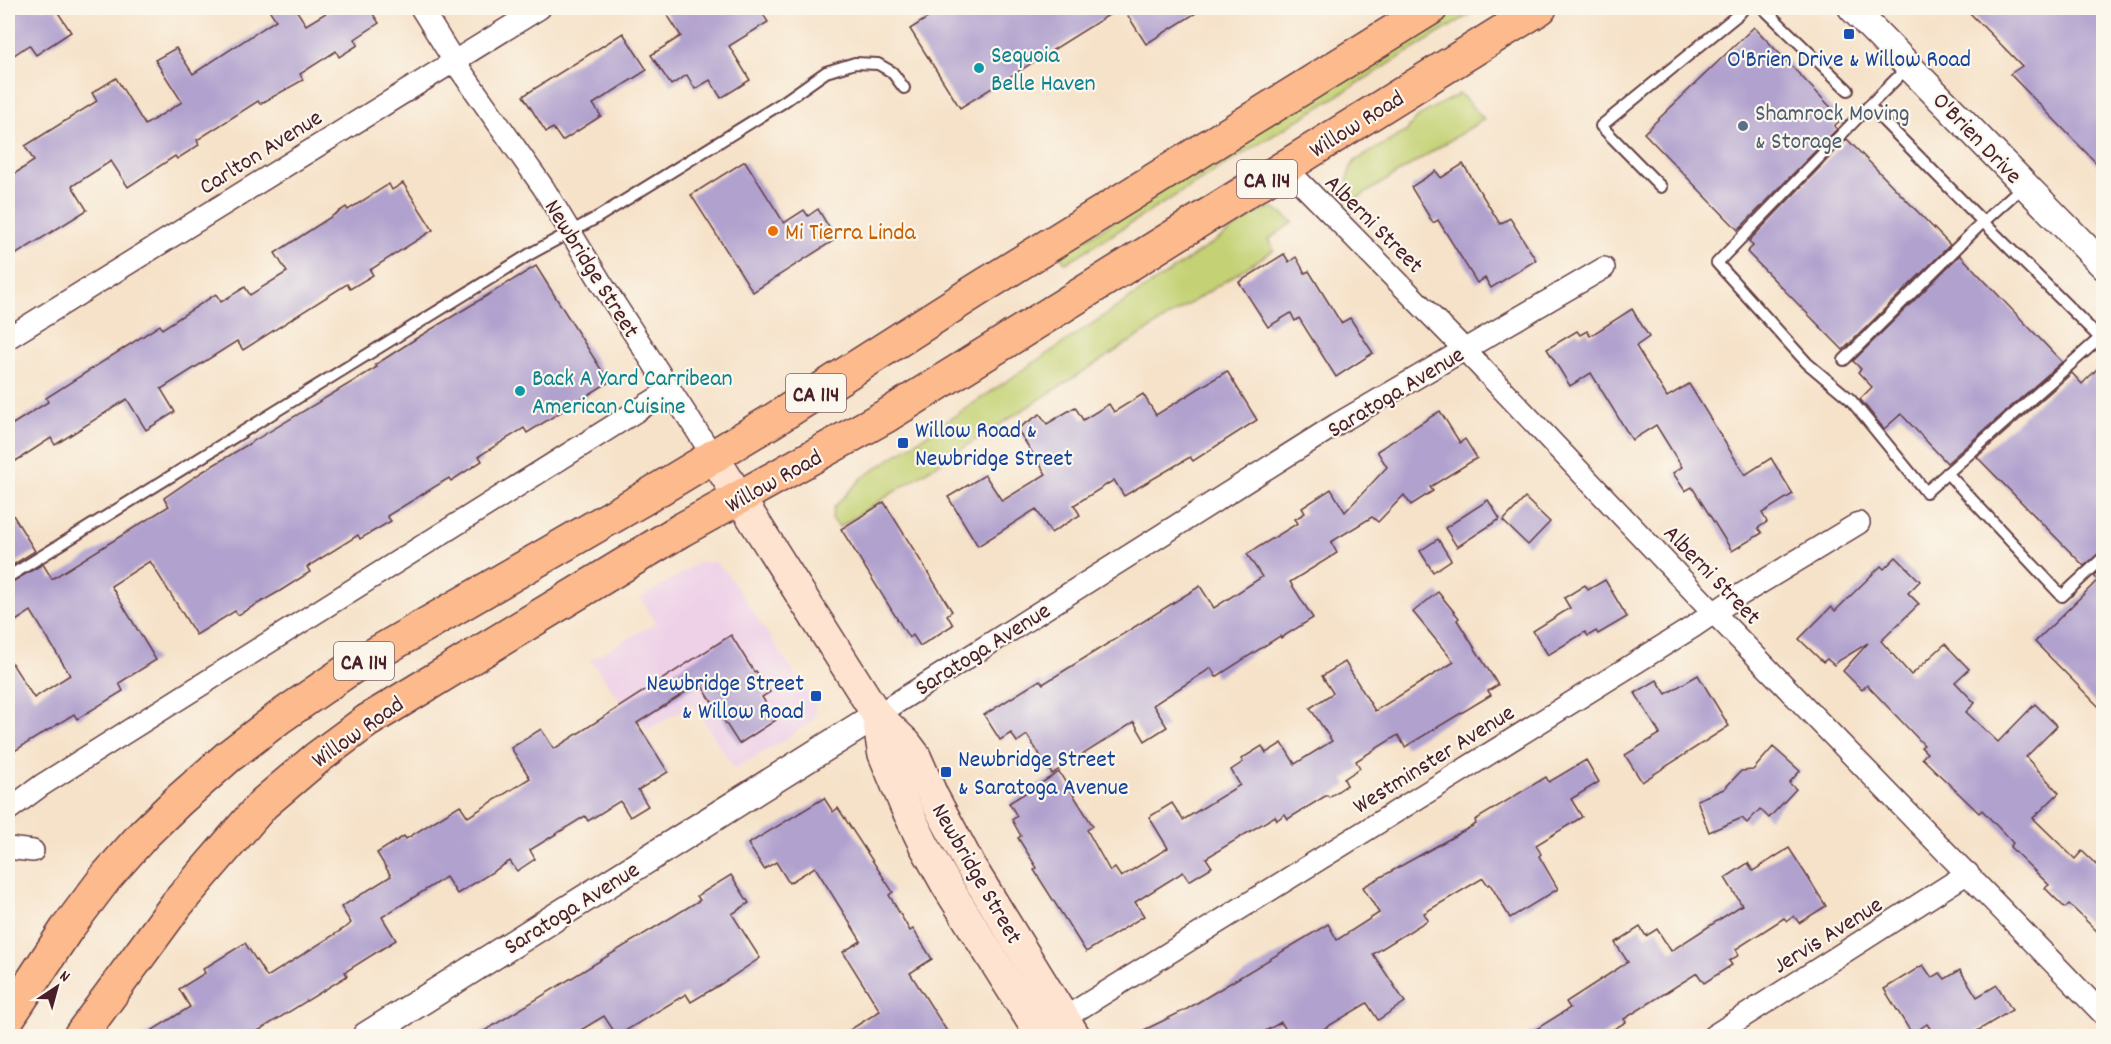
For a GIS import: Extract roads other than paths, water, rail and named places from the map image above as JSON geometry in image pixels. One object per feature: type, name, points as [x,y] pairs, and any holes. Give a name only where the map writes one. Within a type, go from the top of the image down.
[{"type":"main road","name":"Willow Road","points":[[8,1017],[66,930],[106,877],[144,834],[229,756],[280,717],[351,668],[778,417],[977,290],[1431,8]]},
{"type":"main road","name":"Willow Road","points":[[80,1036],[145,946],[217,856],[263,804],[317,758],[367,721],[681,530],[741,499],[886,416],[1540,8]]},
{"type":"main road","name":"Newbridge Street","points":[[713,456],[877,715],[915,755],[933,796],[1051,1032]]},
{"type":"street","name":"Newbridge Street","points":[[421,8],[454,61],[543,187],[713,456]]},
{"type":"street","name":"Carlton Avenue","points":[[8,338],[540,8]]},
{"type":"street","name":"O'Brien Drive","points":[[1852,8],[2103,266]]},
{"type":"street","name":"Alberni Street","points":[[1285,167],[1464,349],[1713,612],[2103,1015]]},
{"type":"street","name":"Saratoga Avenue","points":[[366,1036],[1337,424],[1604,268]]},
{"type":"street","points":[[8,810],[42,784],[670,390]]},
{"type":"street","name":"Westminster Avenue","points":[[1051,1032],[1195,938],[1713,612],[1859,523]]},
{"type":"street","points":[[8,848],[33,851]]},
{"type":"street","name":"Jervis Avenue","points":[[1713,1036],[1968,873]]},
{"type":"lane","points":[[1661,187],[1601,126],[1744,8]]},
{"type":"lane","points":[[1763,8],[1848,90]]},
{"type":"lane","points":[[8,577],[530,254],[598,217],[782,103],[826,72],[855,63],[878,64],[892,72],[904,88]]},
{"type":"lane","points":[[1869,106],[2102,338],[1926,492],[1850,399],[1807,363],[1717,263],[1869,106],[1909,66]]},
{"type":"lane","points":[[1844,360],[1983,222],[2025,185]]},
{"type":"lane","points":[[1947,473],[2062,596],[2103,557]]},
{"type":"place","name":"O'Brien Drive & Willow Road","points":[[1849,34]]},
{"type":"place","name":"Sequoia Belle Haven","points":[[979,68]]},
{"type":"place","name":"Shamrock Moving & Storage","points":[[1743,126]]},
{"type":"place","name":"Mi Tierra Linda","points":[[773,231]]},
{"type":"place","name":"Back A Yard Carribean American Cuisine","points":[[520,391]]},
{"type":"place","name":"Willow Road & Newbridge Street","points":[[903,443]]},
{"type":"place","name":"Newbridge Street & Willow Road","points":[[816,696]]},
{"type":"place","name":"Newbridge Street & Saratoga Avenue","points":[[946,772]]}]
